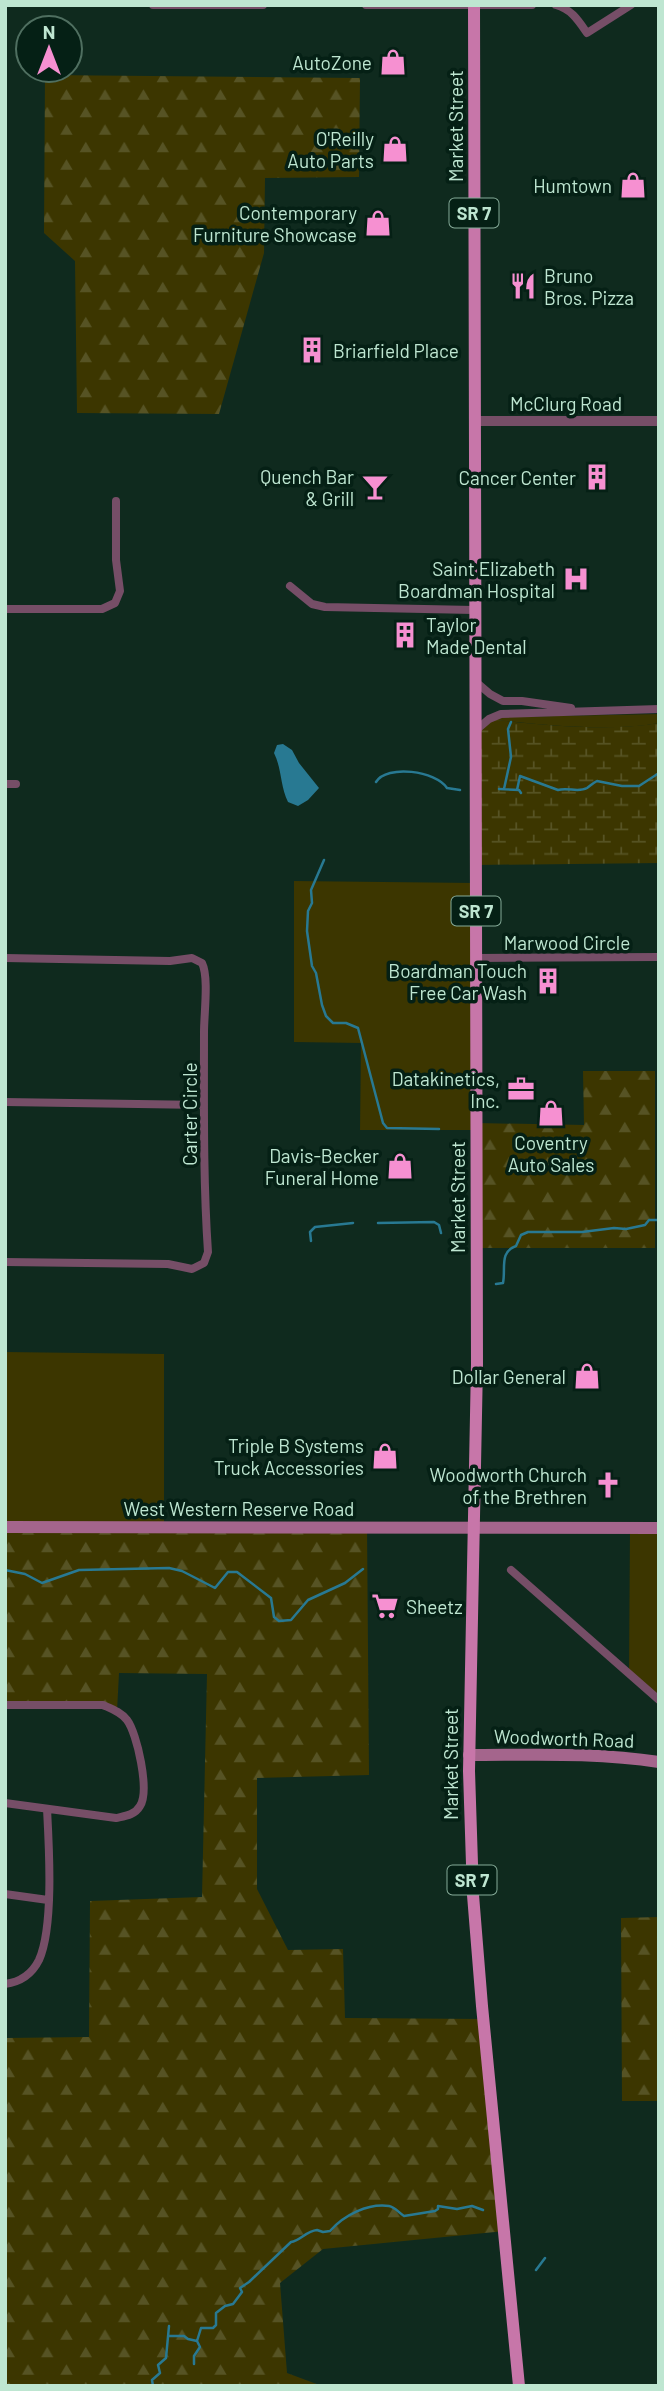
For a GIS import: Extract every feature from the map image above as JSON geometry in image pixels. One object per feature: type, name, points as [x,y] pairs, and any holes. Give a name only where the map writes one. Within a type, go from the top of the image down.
[{"type":"main road","name":"Market Street","points":[[476,5],[474,610],[477,1364],[469,1755],[473,1895],[519,2386]]},
{"type":"main road","name":"West Western Reserve Road","points":[[5,1527],[659,1528]]},
{"type":"main road","name":"Woodworth Road","points":[[469,1755],[594,1756],[659,1762]]},
{"type":"street","points":[[153,5],[263,5]]},
{"type":"street","points":[[366,5],[467,5]]},
{"type":"street","points":[[476,5],[532,5]]},
{"type":"street","points":[[556,5],[572,13],[587,33],[631,5]]},
{"type":"street","name":"McClurg Road","points":[[474,421],[659,421]]},
{"type":"street","points":[[5,609],[102,609],[115,603],[120,591],[116,560],[116,501]]},
{"type":"street","points":[[290,586],[312,604],[325,607],[474,610]]},
{"type":"street","points":[[475,680],[490,694],[503,701],[551,704],[584,711]]},
{"type":"street","points":[[475,731],[489,719],[501,714],[659,709]]},
{"type":"street","points":[[5,784],[16,784]]},
{"type":"street","name":"Marwood Circle","points":[[476,958],[659,957]]},
{"type":"street","name":"Carter Circle","points":[[5,958],[170,961],[192,958],[200,961],[206,971],[204,1105],[208,1252],[204,1263],[192,1269],[168,1264],[5,1262]]},
{"type":"street","points":[[5,1102],[204,1105]]},
{"type":"street","points":[[511,1570],[659,1700]]},
{"type":"street","points":[[5,1705],[103,1705],[117,1710],[127,1719],[132,1729],[144,1790],[140,1806],[134,1813],[116,1818],[5,1802]]},
{"type":"street","points":[[5,1984],[24,1978],[40,1957],[48,1900],[47,1809]]},
{"type":"street","points":[[5,1894],[48,1900]]},
{"type":"green space","points":[[84,75],[360,78],[359,177],[265,178],[264,253],[219,414],[77,413],[75,261],[44,233],[45,84],[84,84]]},
{"type":"green space","points":[[659,714],[659,723],[621,727],[578,727],[496,720],[503,717]]},
{"type":"green space","points":[[489,719],[596,727],[659,723],[659,863],[475,865],[475,731]]},
{"type":"green space","points":[[294,881],[475,883],[476,1130],[360,1130],[361,1043],[294,1042]]},
{"type":"green space","points":[[583,1071],[655,1071],[655,1248],[477,1248],[476,1123],[584,1125]]},
{"type":"green space","points":[[5,1352],[164,1354],[164,1527],[5,1527]]},
{"type":"green space","points":[[367,1526],[369,1775],[257,1778],[257,1889],[288,1950],[343,1949],[345,2018],[483,2019],[505,2231],[323,2249],[280,2283],[287,2373],[322,2386],[5,2386],[5,2038],[89,2037],[90,1901],[202,1897],[207,1674],[119,1673],[117,1711],[103,1705],[5,1705],[5,1527]]},
{"type":"green space","points":[[630,1527],[659,1528],[659,1700],[629,1672]]},
{"type":"green space","points":[[659,1917],[659,2101],[622,2101],[621,1918]]},
{"type":"water","points":[[283,744],[292,750],[319,788],[298,806],[288,802],[274,753],[277,745]]},
{"type":"waterway","points":[[504,789],[511,757],[508,729],[511,722]]},
{"type":"waterway","points":[[376,782],[390,773],[412,772],[433,777],[447,788],[460,790]]},
{"type":"waterway","points":[[517,790],[520,776],[558,790],[580,790],[597,781],[639,786],[659,773]]},
{"type":"waterway","points":[[499,789],[519,790],[521,793]]},
{"type":"waterway","points":[[324,860],[311,890],[312,903],[308,911],[307,931],[312,966],[326,1016],[333,1023],[346,1023],[358,1028],[383,1123],[387,1128],[439,1129]]},
{"type":"waterway","points":[[496,1284],[503,1283],[507,1252],[516,1246],[521,1235],[528,1232],[626,1229],[645,1225],[649,1220],[659,1220]]},
{"type":"waterway","points":[[378,1223],[434,1222],[439,1225],[441,1233]]},
{"type":"waterway","points":[[311,1241],[310,1232],[315,1227],[353,1223]]},
{"type":"waterway","points":[[5,1570],[25,1574],[42,1583],[79,1570],[169,1568],[182,1571],[215,1588],[228,1572],[237,1572],[271,1598],[274,1617],[279,1621],[291,1620],[308,1600],[345,1583],[363,1569]]},
{"type":"waterway","points":[[194,2364],[194,2356],[200,2347],[197,2341],[201,2328],[213,2328],[216,2325],[216,2313],[233,2304],[242,2292],[240,2288],[291,2242],[306,2234],[317,2230],[330,2231],[349,2215],[373,2206],[391,2207],[404,2216],[435,2211],[438,2206],[457,2209],[472,2206],[483,2210]]},
{"type":"waterway","points":[[536,2270],[545,2258]]},
{"type":"waterway","points":[[153,2386],[152,2380],[160,2373],[158,2365],[166,2358],[169,2326]]},
{"type":"waterway","points":[[168,2336],[184,2336],[197,2341]]},
{"type":"place","name":"AutoZone","points":[[393,62]]},
{"type":"place","name":"O'Reilly Auto Parts","points":[[395,149]]},
{"type":"place","name":"Humtown","points":[[633,185]]},
{"type":"place","name":"Contemporary Furniture Showcase","points":[[378,223]]},
{"type":"place","name":"Bruno Bros. Pizza","points":[[523,286]]},
{"type":"place","name":"Briarfield Place","points":[[312,350]]},
{"type":"place","name":"Cancer Center","points":[[597,477]]},
{"type":"place","name":"Quench Bar & Grill","points":[[375,487]]},
{"type":"place","name":"Saint Elizabeth Boardman Hospital","points":[[576,579]]},
{"type":"place","name":"Taylor Made Dental","points":[[405,635]]},
{"type":"place","name":"Boardman Touch Free Car Wash","points":[[548,981]]},
{"type":"place","name":"Datakinetics, Inc.","points":[[521,1089]]},
{"type":"place","name":"Coventry Auto Sales","points":[[551,1113]]},
{"type":"place","name":"Davis-Becker Funeral Home","points":[[400,1166]]},
{"type":"place","name":"Dollar General","points":[[587,1376]]},
{"type":"place","name":"Triple B Systems Truck Accessories","points":[[385,1456]]},
{"type":"place","name":"Woodworth Church of the Brethren","points":[[608,1485]]},
{"type":"place","name":"Sheetz","points":[[385,1606]]}]
